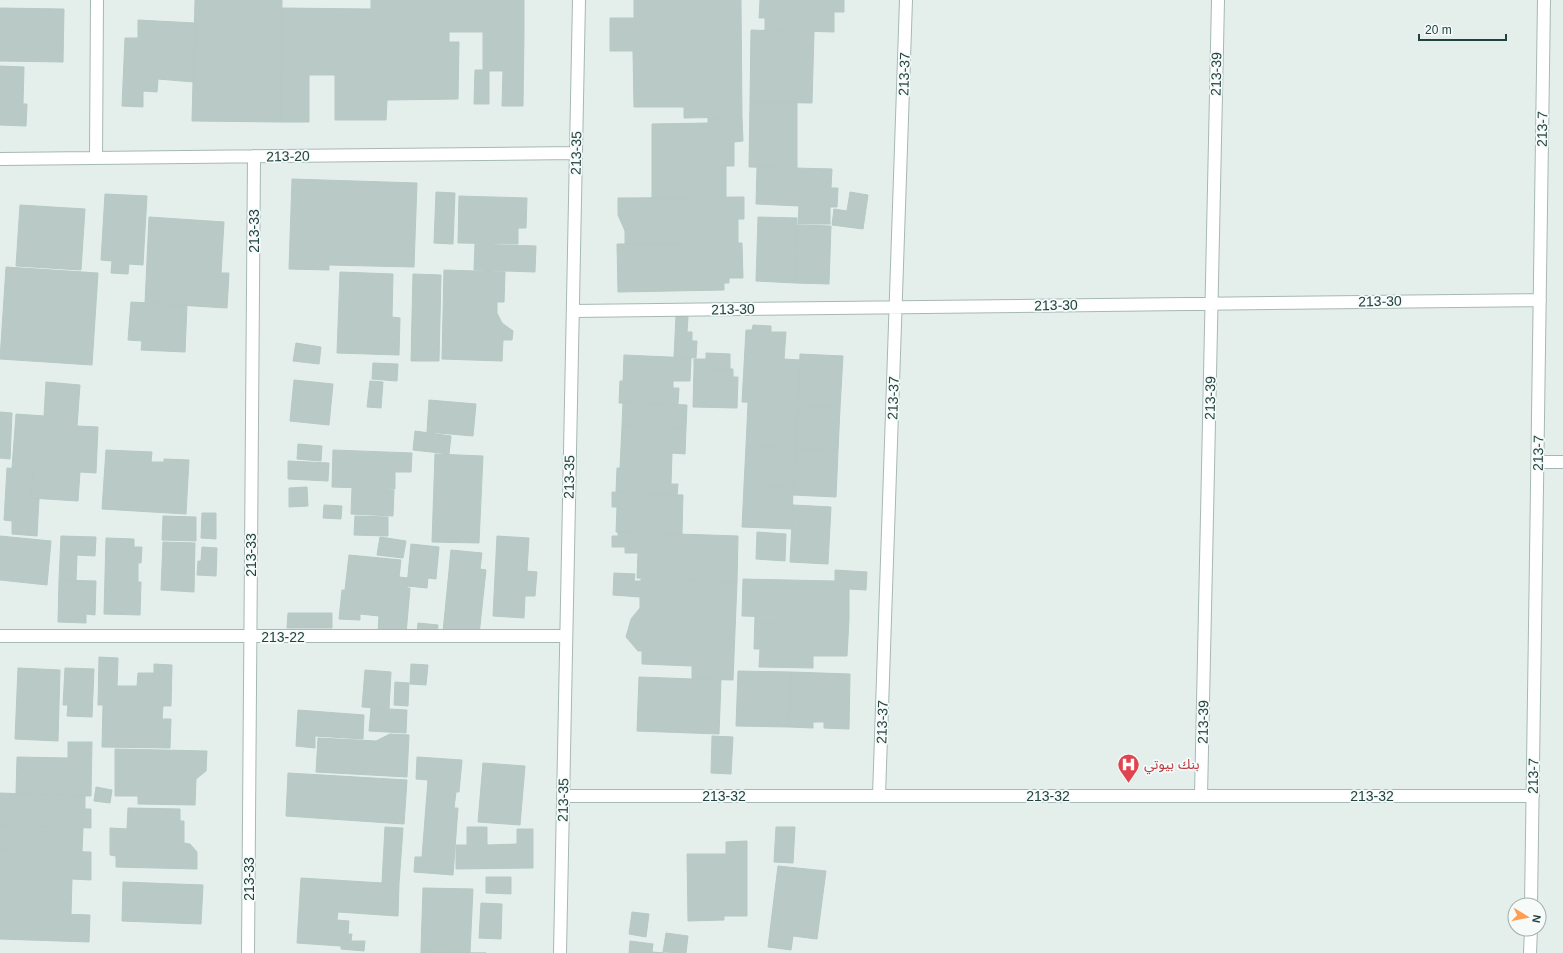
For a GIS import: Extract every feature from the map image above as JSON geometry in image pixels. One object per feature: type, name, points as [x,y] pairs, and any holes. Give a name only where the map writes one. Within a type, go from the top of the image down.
[{"type":"street","points":[[96,158],[97,0]]},
{"type":"street","name":"213-35","points":[[560,953],[579,0]]},
{"type":"street","name":"213-37","points":[[879,796],[906,0]]},
{"type":"street","name":"213-39","points":[[1201,796],[1218,0]]},
{"type":"street","name":"213-7","points":[[1531,897],[1544,0]]},
{"type":"street","name":"213-20","points":[[0,159],[576,153]]},
{"type":"street","name":"213-33","points":[[248,953],[254,156]]},
{"type":"street","name":"213-30","points":[[573,311],[1540,300]]},
{"type":"street","points":[[1538,462],[1563,462]]},
{"type":"street","name":"213-22","points":[[0,636],[566,636]]},
{"type":"street","name":"213-32","points":[[563,796],[1533,796]]},
{"type":"street","points":[[1530,953],[1531,937]]},
{"type":"building","points":[[195,0],[282,0],[281,122],[192,121]]},
{"type":"building","points":[[371,0],[459,0],[459,32],[449,32],[449,42],[459,42],[458,99],[387,100],[386,120],[371,120]]},
{"type":"building","points":[[459,0],[524,0],[524,32],[459,32]]},
{"type":"building","points":[[634,0],[741,0],[742,117],[684,118],[684,107],[634,107],[633,51],[610,51],[610,18],[634,18]]},
{"type":"building","points":[[760,0],[844,0],[844,12],[834,12],[834,32],[765,30],[765,18],[759,18]]},
{"type":"building","points":[[0,8],[64,9],[63,62],[0,61]]},
{"type":"building","points":[[282,8],[371,9],[371,120],[335,120],[335,75],[309,75],[309,122],[281,122]]},
{"type":"building","points":[[138,20],[195,23],[194,82],[158,79],[157,92],[143,91],[143,107],[122,106],[125,38],[138,38]]},
{"type":"building","points":[[751,30],[814,32],[812,103],[750,102]]},
{"type":"building","points":[[483,32],[524,32],[523,106],[502,106],[503,71],[489,71],[489,104],[474,104],[475,70],[483,70]]},
{"type":"building","points":[[0,66],[24,67],[23,104],[27,104],[26,126],[0,125]]},
{"type":"building","points":[[750,102],[797,102],[797,168],[749,167]]},
{"type":"building","points":[[742,117],[743,141],[734,142],[734,166],[726,166],[726,197],[652,198],[652,124],[708,123],[708,118]]},
{"type":"building","points":[[757,167],[832,169],[831,188],[838,188],[837,207],[830,207],[830,224],[798,224],[799,206],[756,204]]},
{"type":"building","points":[[292,179],[417,183],[414,267],[329,265],[329,270],[289,269]]},
{"type":"building","points":[[436,192],[455,193],[453,244],[434,243]]},
{"type":"building","points":[[850,192],[868,195],[863,229],[832,225],[834,209],[847,211]]},
{"type":"building","points":[[105,194],[147,196],[143,265],[129,264],[128,274],[111,273],[112,261],[101,260]]},
{"type":"building","points":[[459,196],[527,198],[526,228],[518,228],[518,244],[458,243]]},
{"type":"building","points":[[744,197],[744,219],[738,219],[738,243],[625,244],[625,231],[618,215],[618,198]]},
{"type":"building","points":[[20,205],[85,209],[81,270],[16,266]]},
{"type":"building","points":[[149,217],[224,222],[221,273],[229,273],[227,308],[145,303]]},
{"type":"building","points":[[758,217],[797,218],[795,283],[756,281]]},
{"type":"building","points":[[797,225],[831,226],[829,284],[795,283]]},
{"type":"building","points":[[742,243],[743,278],[729,278],[729,283],[724,283],[724,290],[618,292],[617,244]]},
{"type":"building","points":[[475,244],[536,246],[535,272],[474,270]]},
{"type":"building","points":[[6,267],[98,273],[92,365],[0,359]]},
{"type":"building","points":[[444,270],[505,272],[504,302],[497,302],[497,313],[502,323],[513,331],[512,340],[503,340],[502,361],[442,359]]},
{"type":"building","points":[[340,272],[393,274],[392,317],[400,318],[399,355],[337,353]]},
{"type":"building","points":[[413,274],[441,275],[439,361],[411,361]]},
{"type":"building","points":[[131,302],[187,305],[185,352],[141,350],[142,341],[128,340]]},
{"type":"building","points":[[676,316],[688,317],[687,332],[692,332],[692,341],[697,341],[696,358],[674,357]]},
{"type":"building","points":[[753,325],[771,326],[771,332],[786,332],[784,359],[800,360],[798,405],[742,402],[746,330],[752,330]]},
{"type":"building","points":[[296,343],[321,347],[319,364],[293,361]]},
{"type":"building","points":[[706,353],[730,354],[730,369],[694,368],[694,359],[706,359]]},
{"type":"building","points":[[800,354],[843,356],[840,408],[798,405]]},
{"type":"building","points":[[624,355],[691,358],[690,381],[673,381],[673,388],[679,388],[678,404],[619,403],[620,381],[623,381]]},
{"type":"building","points":[[373,363],[398,364],[397,381],[372,379]]},
{"type":"building","points":[[694,368],[733,369],[733,377],[738,377],[737,408],[693,407]]},
{"type":"building","points":[[294,380],[333,384],[329,425],[290,421]]},
{"type":"building","points":[[370,381],[383,382],[381,408],[367,407]]},
{"type":"building","points":[[46,382],[80,385],[77,426],[98,427],[96,473],[80,472],[78,501],[31,498],[33,470],[12,468],[16,414],[44,416]]},
{"type":"building","points":[[429,400],[476,404],[473,436],[427,432]]},
{"type":"building","points":[[623,402],[687,405],[686,428],[622,426]]},
{"type":"building","points":[[748,403],[798,405],[796,448],[746,446]]},
{"type":"building","points":[[798,405],[840,408],[838,451],[796,448]]},
{"type":"building","points":[[0,412],[12,413],[10,459],[0,458]]},
{"type":"building","points":[[622,426],[686,428],[685,454],[672,453],[671,484],[678,484],[677,495],[616,492],[617,468],[620,468]]},
{"type":"building","points":[[415,431],[451,436],[449,454],[413,450]]},
{"type":"building","points":[[298,444],[322,446],[321,461],[297,459]]},
{"type":"building","points":[[746,446],[796,448],[793,488],[744,485]]},
{"type":"building","points":[[796,448],[838,451],[836,497],[793,495]]},
{"type":"building","points":[[106,450],[152,452],[151,462],[164,462],[164,459],[189,460],[186,514],[102,509]]},
{"type":"building","points":[[333,450],[412,453],[411,472],[395,472],[395,489],[332,487]]},
{"type":"building","points":[[435,454],[483,456],[479,543],[432,542]]},
{"type":"building","points":[[288,461],[329,463],[328,481],[288,479]]},
{"type":"building","points":[[7,468],[33,470],[31,498],[39,499],[37,536],[12,534],[12,521],[4,520]]},
{"type":"building","points":[[744,485],[793,488],[792,529],[742,527]]},
{"type":"building","points":[[307,487],[308,506],[289,507],[289,488]]},
{"type":"building","points":[[352,488],[394,490],[393,516],[351,514]]},
{"type":"building","points":[[612,492],[683,495],[682,534],[616,532],[617,507],[612,507]]},
{"type":"building","points":[[324,505],[342,506],[341,519],[323,518]]},
{"type":"building","points":[[793,505],[831,507],[828,564],[790,562]]},
{"type":"building","points":[[202,513],[216,513],[216,539],[201,538]]},
{"type":"building","points":[[163,516],[196,517],[196,541],[162,540]]},
{"type":"building","points":[[355,516],[388,517],[388,536],[354,535]]},
{"type":"building","points":[[618,532],[738,536],[737,582],[637,578],[638,553],[625,553],[625,547],[612,547],[612,536],[618,536]]},
{"type":"building","points":[[757,532],[786,534],[785,561],[756,559]]},
{"type":"building","points":[[0,536],[51,541],[47,585],[0,580]]},
{"type":"building","points":[[61,536],[96,537],[95,556],[77,555],[76,581],[59,580]]},
{"type":"building","points":[[497,536],[529,538],[527,571],[537,572],[535,596],[525,596],[524,618],[493,616]]},
{"type":"building","points":[[380,537],[406,541],[403,558],[377,555]]},
{"type":"building","points":[[106,538],[134,539],[134,547],[142,547],[141,563],[138,563],[138,582],[141,582],[140,615],[104,614]]},
{"type":"building","points":[[163,542],[195,543],[194,592],[161,590]]},
{"type":"building","points":[[411,544],[439,547],[436,579],[428,578],[427,588],[407,586]]},
{"type":"building","points":[[202,547],[217,548],[216,576],[197,575],[198,561],[201,561]]},
{"type":"building","points":[[451,550],[482,553],[480,569],[486,570],[479,635],[443,632]]},
{"type":"building","points":[[349,555],[401,560],[399,577],[408,578],[407,588],[410,588],[406,634],[378,632],[379,616],[360,614],[360,620],[339,619],[342,590],[345,590]]},
{"type":"building","points":[[835,570],[867,572],[866,590],[849,589],[849,619],[742,616],[743,579],[835,581]]},
{"type":"building","points":[[614,573],[635,574],[634,581],[641,581],[641,579],[737,582],[733,680],[692,679],[692,666],[642,664],[642,651],[638,651],[626,637],[631,619],[640,608],[640,597],[613,595]]},
{"type":"building","points":[[59,580],[96,581],[95,615],[86,614],[86,623],[58,622]]},
{"type":"building","points":[[288,613],[332,613],[332,628],[287,628]]},
{"type":"building","points":[[755,617],[849,619],[847,656],[813,656],[813,668],[759,667],[760,649],[754,649]]},
{"type":"building","points":[[418,623],[438,625],[437,636],[417,634]]},
{"type":"building","points":[[99,657],[118,658],[117,686],[137,686],[138,673],[154,673],[154,664],[172,665],[171,706],[163,706],[162,719],[171,719],[170,748],[102,747],[103,705],[98,705]]},
{"type":"building","points":[[411,664],[428,665],[426,685],[410,684]]},
{"type":"building","points":[[18,668],[60,670],[58,741],[15,739]]},
{"type":"building","points":[[65,668],[94,669],[92,717],[67,716],[68,705],[63,705]]},
{"type":"building","points":[[365,670],[391,672],[389,709],[362,707]]},
{"type":"building","points":[[738,671],[791,672],[789,727],[736,726]]},
{"type":"building","points":[[791,672],[850,674],[849,729],[824,728],[824,722],[813,722],[813,728],[789,727]]},
{"type":"building","points":[[639,677],[721,680],[719,734],[637,731]]},
{"type":"building","points":[[395,682],[409,683],[408,706],[394,705]]},
{"type":"building","points":[[371,708],[407,710],[406,733],[369,731]]},
{"type":"building","points":[[298,710],[364,715],[363,739],[315,736],[315,748],[296,746]]},
{"type":"building","points":[[390,734],[409,735],[407,777],[316,772],[318,738],[376,741]]},
{"type":"building","points":[[712,736],[733,737],[731,774],[711,773]]},
{"type":"building","points":[[68,742],[92,742],[91,796],[16,794],[17,757],[68,758]]},
{"type":"building","points":[[115,749],[207,751],[206,771],[196,779],[195,805],[138,804],[138,796],[115,796]]},
{"type":"building","points":[[417,757],[462,760],[459,792],[456,792],[454,808],[458,808],[453,875],[414,872],[415,857],[422,857],[428,780],[416,779]]},
{"type":"building","points":[[483,763],[525,766],[520,825],[478,822]]},
{"type":"building","points":[[288,773],[407,780],[404,824],[286,816]]},
{"type":"building","points":[[96,787],[112,790],[110,803],[94,801]]},
{"type":"building","points":[[0,793],[85,796],[85,809],[91,809],[91,828],[0,825]]},
{"type":"building","points":[[128,808],[180,809],[180,821],[184,821],[184,843],[190,844],[197,852],[197,869],[116,867],[116,856],[110,855],[110,828],[127,829]]},
{"type":"building","points":[[0,825],[83,828],[82,852],[0,849]]},
{"type":"building","points":[[385,827],[403,828],[399,884],[382,883]]},
{"type":"building","points":[[467,827],[487,827],[487,845],[517,844],[517,829],[533,829],[533,868],[456,869],[456,845],[467,845]]},
{"type":"building","points":[[776,827],[795,827],[793,863],[774,862]]},
{"type":"building","points":[[747,841],[747,916],[724,916],[724,920],[688,921],[687,854],[726,854],[726,842]]},
{"type":"building","points":[[0,849],[91,852],[91,880],[72,879],[71,914],[0,912]]},
{"type":"building","points":[[778,866],[826,871],[817,939],[793,936],[791,950],[768,947]]},
{"type":"building","points":[[486,877],[511,877],[511,894],[486,893]]},
{"type":"building","points":[[301,878],[399,884],[398,916],[338,912],[337,920],[349,921],[348,934],[352,934],[351,941],[365,941],[364,951],[341,949],[341,946],[297,943]]},
{"type":"building","points":[[123,882],[203,885],[201,924],[122,921]]},
{"type":"building","points":[[423,888],[473,889],[470,953],[421,951]]},
{"type":"building","points":[[481,903],[502,904],[501,939],[479,938]]},
{"type":"building","points":[[0,912],[90,915],[89,942],[0,939]]},
{"type":"building","points":[[632,912],[649,914],[646,937],[629,934]]},
{"type":"building","points":[[666,933],[688,936],[686,953],[663,952]]},
{"type":"building","points":[[630,941],[653,944],[652,952],[664,953],[629,953]]},
{"type":"building","points":[[421,951],[470,953],[421,953]]},
{"type":"place","name":"بنك بيوتي","points":[[1128,784]]}]
